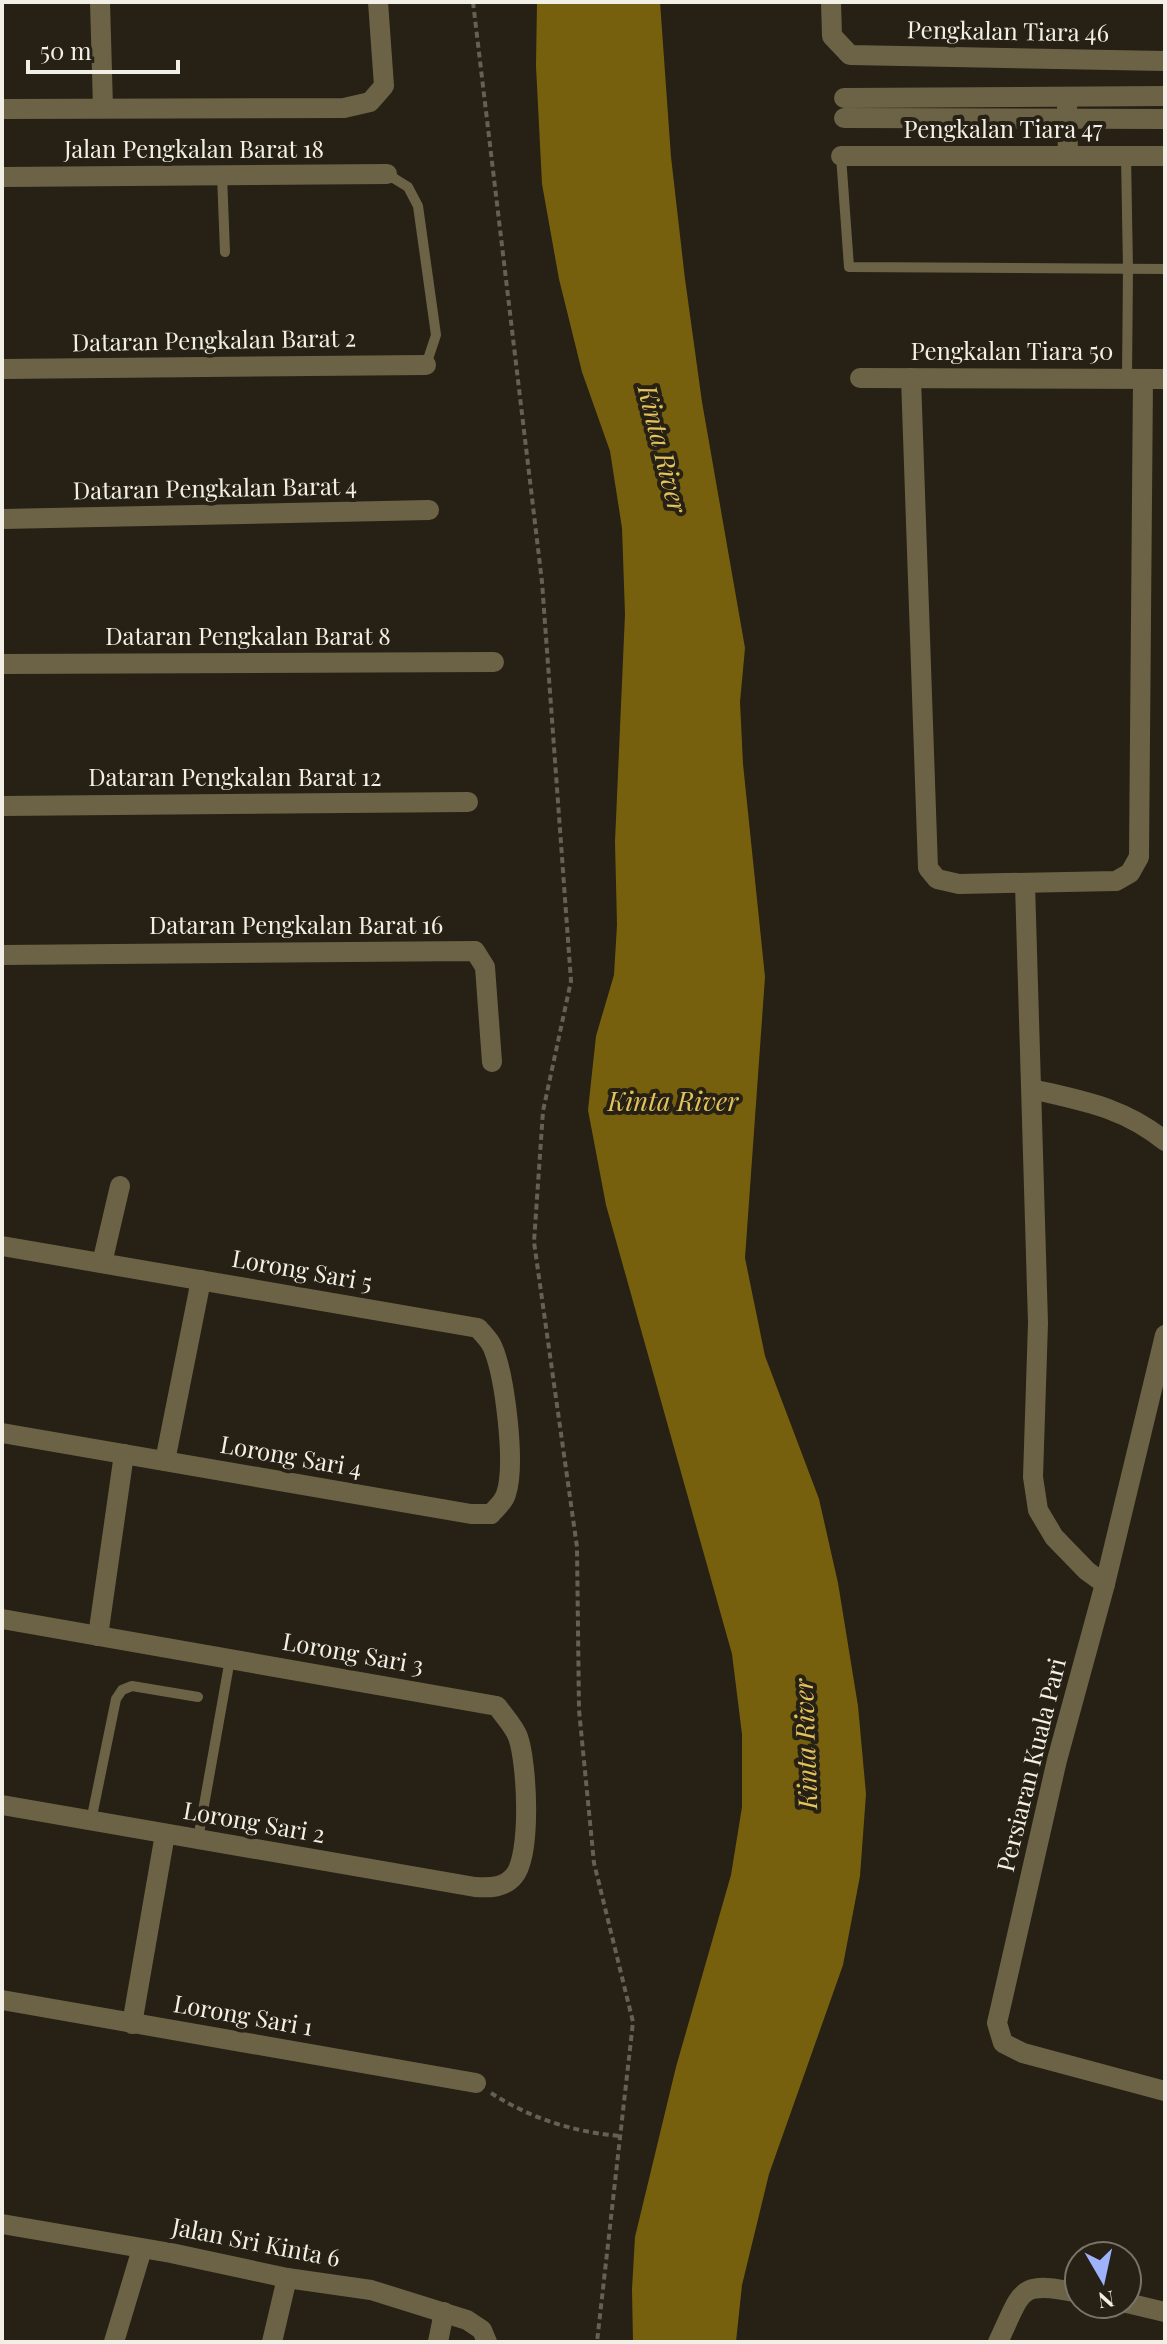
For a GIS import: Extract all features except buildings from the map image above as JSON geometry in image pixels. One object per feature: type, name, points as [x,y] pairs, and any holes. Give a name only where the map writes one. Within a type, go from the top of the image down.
[{"type":"street","points":[[100,2],[103,107]]},
{"type":"street","points":[[2,109],[344,108],[370,102],[384,86],[378,2]]},
{"type":"street","name":"Pengkalan Tiara 46","points":[[831,2],[832,36],[850,55],[1165,61]]},
{"type":"street","points":[[1165,96],[1067,97],[844,108],[1068,119],[1165,119]]},
{"type":"street","points":[[1067,97],[1068,156]]},
{"type":"street","name":"Pengkalan Tiara 47","points":[[841,156],[1165,156]]},
{"type":"street","name":"Jalan Pengkalan Barat 18","points":[[2,177],[387,174]]},
{"type":"street","name":"Dataran Pengkalan Barat 2","points":[[2,369],[426,365]]},
{"type":"street","name":"Pengkalan Tiara 50","points":[[860,378],[1165,379]]},
{"type":"street","points":[[911,378],[928,868],[937,879],[959,884],[1116,881],[1130,873],[1139,857],[1135,379]]},
{"type":"street","name":"Dataran Pengkalan Barat 4","points":[[2,519],[429,510]]},
{"type":"street","name":"Dataran Pengkalan Barat 8","points":[[2,664],[494,662]]},
{"type":"street","name":"Dataran Pengkalan Barat 12","points":[[2,806],[468,802]]},
{"type":"street","points":[[1025,884],[1038,1323],[1033,1477],[1038,1510],[1054,1537],[1087,1571],[1105,1584]]},
{"type":"street","name":"Dataran Pengkalan Barat 16","points":[[2,955],[475,951],[485,967],[492,1062]]},
{"type":"street","points":[[1032,1089],[1101,1105],[1142,1123],[1165,1141]]},
{"type":"street","points":[[102,1263],[120,1186]]},
{"type":"street","name":"Lorong Sari 5","points":[[2,1246],[478,1328],[492,1346],[502,1384],[508,1439]]},
{"type":"street","points":[[165,1461],[201,1280]]},
{"type":"street","name":"Persiaran Kuala Pari","points":[[1165,1335],[1105,1584],[1057,1760],[997,2023],[1003,2043],[1023,2053],[1165,2091]]},
{"type":"street","name":"Lorong Sari 4","points":[[2,1433],[471,1514],[491,1514],[505,1498],[509,1482],[508,1439]]},
{"type":"street","points":[[98,1636],[124,1454]]},
{"type":"street","name":"Lorong Sari 3","points":[[2,1619],[497,1706],[517,1734],[525,1762],[525,1855],[514,1876],[497,1888]]},
{"type":"street","name":"Lorong Sari 2","points":[[2,1805],[475,1887],[497,1888]]},
{"type":"street","points":[[132,2024],[165,1834]]},
{"type":"street","name":"Lorong Sari 1","points":[[2,2000],[476,2083]]},
{"type":"street","name":"Jalan Sri Kinta 6","points":[[2,2224],[287,2278],[371,2290],[467,2320],[482,2330],[487,2342]]},
{"type":"street","points":[[114,2342],[142,2249]]},
{"type":"street","points":[[272,2342],[287,2278]]},
{"type":"street","points":[[998,2342],[1018,2300],[1027,2290],[1040,2286],[1063,2290]]},
{"type":"street","points":[[1143,2307],[1165,2312]]},
{"type":"street","points":[[438,2342],[444,2312]]},
{"type":"lane","points":[[841,156],[849,267],[1165,269]]},
{"type":"lane","points":[[1126,156],[1128,269],[1135,379]]},
{"type":"lane","points":[[387,174],[408,187],[418,206],[436,335],[426,365]]},
{"type":"lane","points":[[222,175],[225,252]]},
{"type":"lane","points":[[198,1839],[230,1659]]},
{"type":"lane","points":[[91,1821],[116,1699],[122,1690],[132,1686],[198,1697]]},
{"type":"path","points":[[473,2],[542,582],[571,981],[543,1111],[534,1242],[577,1547],[579,1710],[594,1863],[633,2022],[597,2342]]},
{"type":"path","points":[[476,2083],[515,2108],[554,2123],[591,2133],[620,2136]]},
{"type":"water","name":"Kinta River","points":[[537,2],[660,2],[671,157],[685,279],[702,402],[745,648],[740,702],[743,764],[765,977],[745,1258],[765,1356],[819,1499],[838,1583],[858,1706],[866,1794],[860,1876],[843,1965],[769,2174],[742,2285],[736,2342],[633,2342],[635,2237],[676,2067],[731,1875],[742,1807],[742,1734],[732,1654],[606,1205],[588,1110],[596,1036],[614,975],[617,925],[615,842],[625,614],[622,528],[610,451],[582,372],[559,279],[542,184],[536,66]]}]
